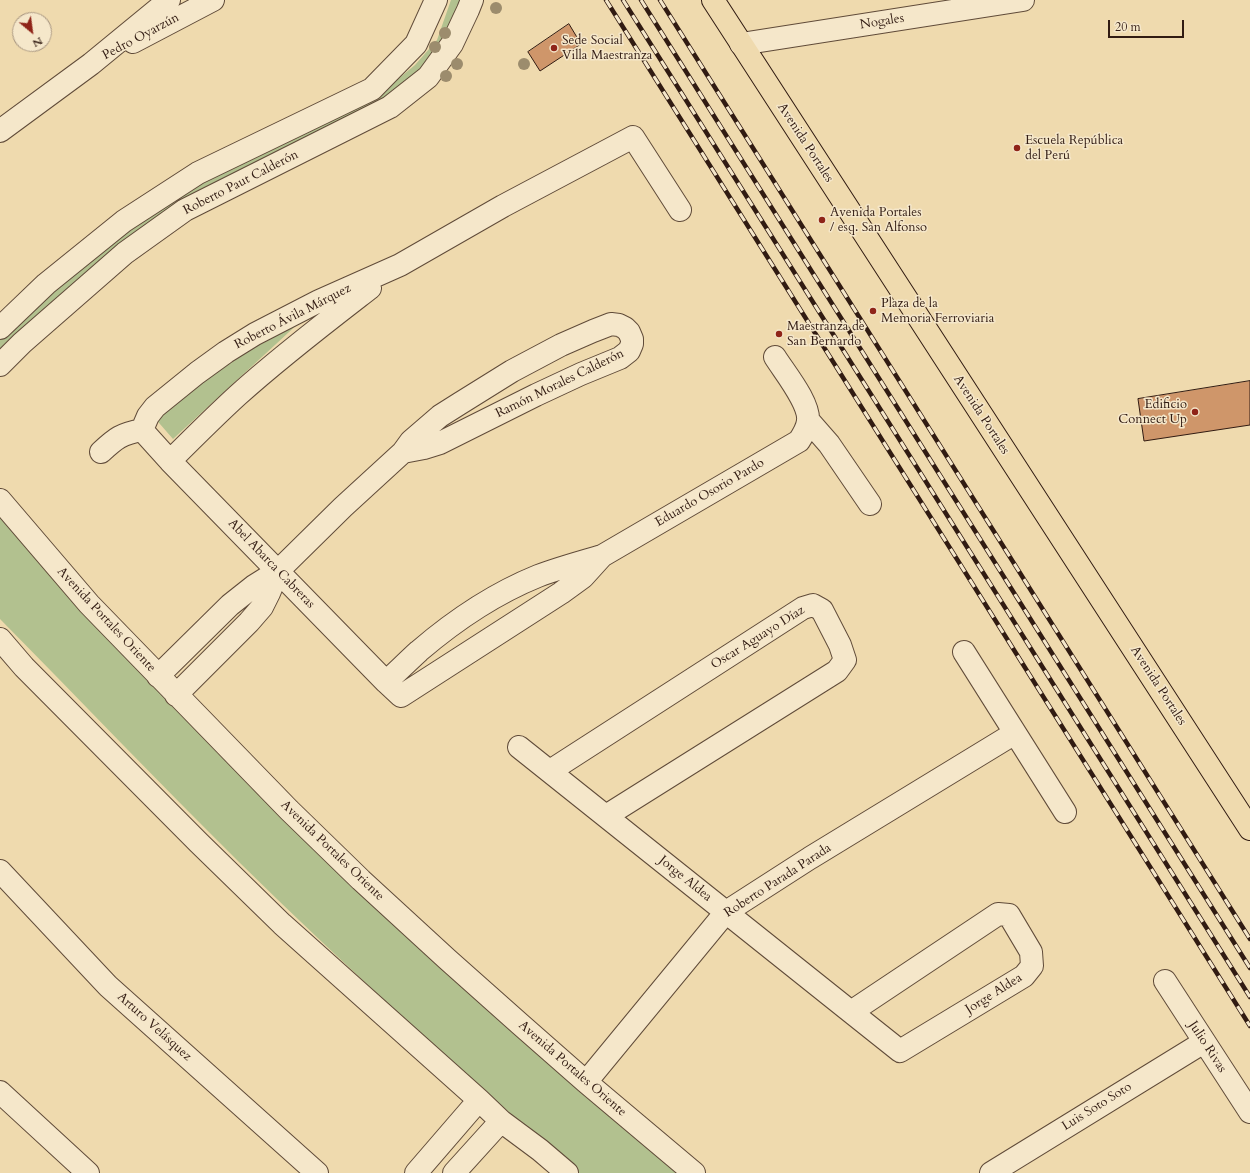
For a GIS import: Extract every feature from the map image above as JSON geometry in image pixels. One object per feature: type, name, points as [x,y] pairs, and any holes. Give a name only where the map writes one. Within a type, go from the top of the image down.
[{"type":"main road","name":"Avenida Portales","points":[[713,0],[1250,829]]},
{"type":"street","name":"Pedro Oyarzún","points":[[0,131],[91,64],[169,0]]},
{"type":"street","name":"Pedro Oyarzún","points":[[91,64],[213,0]]},
{"type":"street","name":"Roberto Paut Calderón","points":[[0,328],[46,284],[124,221],[198,173],[372,89],[416,44],[436,0]]},
{"type":"street","name":"Roberto Paut Calderón","points":[[0,365],[22,343],[125,253],[185,210],[390,107],[428,77],[452,44],[472,0]]},
{"type":"street","name":"Nogales","points":[[741,44],[1023,0]]},
{"type":"street","name":"Roberto Ávila Márquez","points":[[142,430],[148,416],[155,407],[226,352],[256,334],[307,307],[400,265],[503,206],[633,137],[680,210]]},
{"type":"street","name":"Roberto Ávila Márquez","points":[[170,461],[213,418],[240,394],[336,314],[400,265]]},
{"type":"street","name":"Ramón Morales Calderón","points":[[158,676],[230,605],[254,586],[278,571],[342,507],[403,452],[411,440],[436,419],[512,371],[561,345],[611,324],[619,325],[629,332],[632,339],[632,344],[629,351],[620,358],[542,392],[440,443],[403,452]]},
{"type":"street","points":[[775,357],[803,400],[807,410],[808,420],[829,444],[870,504]]},
{"type":"street","name":"Eduardo Osorio Pardo","points":[[394,689],[419,651],[449,628],[479,608],[507,591],[537,576],[602,556],[799,441],[805,432],[808,420]]},
{"type":"street","points":[[101,452],[120,436],[142,430]]},
{"type":"street","name":"Abel Abarca Cabreras","points":[[142,430],[170,461],[394,689]]},
{"type":"street","name":"Avenida Portales Oriente","points":[[0,500],[89,604],[289,810],[361,880],[447,959],[586,1082],[694,1173]]},
{"type":"street","name":"Eduardo Osorio Pardo","points":[[394,689],[561,594],[583,577],[602,556]]},
{"type":"street","name":"Ramón Morales Calderón","points":[[176,695],[262,607],[278,571]]},
{"type":"street","name":"Oscar Aguayo Díaz","points":[[550,771],[803,608],[813,605],[822,610],[840,645],[845,660],[837,671],[606,816]]},
{"type":"street","points":[[0,639],[24,667],[282,924],[501,1121],[540,1150],[567,1173]]},
{"type":"street","points":[[964,652],[1065,812]]},
{"type":"street","name":"Roberto Parada Parada","points":[[586,1082],[726,912],[817,854],[1015,733]]},
{"type":"street","name":"Jorge Aldea","points":[[519,747],[550,771],[851,1012],[900,1051],[1024,976],[1032,966],[1031,952],[1009,915],[998,914],[851,1012]]},
{"type":"street","name":"Arturo Velásquez","points":[[0,871],[108,986],[317,1173]]},
{"type":"street","name":"Julio Rivas","points":[[1165,981],[1250,1112]]},
{"type":"street","name":"Luis Soto Soto","points":[[991,1173],[1204,1042]]},
{"type":"street","points":[[0,1092],[81,1170]]},
{"type":"street","points":[[416,1173],[479,1100]]},
{"type":"street","points":[[454,1173],[501,1121]]},
{"type":"green space","points":[[451,0],[460,0],[446,41],[417,73],[390,97],[174,207],[0,358],[0,340],[39,302],[114,239],[194,187],[386,89],[415,65],[437,40]]},
{"type":"green space","points":[[327,297],[173,439],[153,416]]},
{"type":"green space","points":[[0,509],[94,619],[685,1173],[579,1173],[406,1021],[322,943],[180,803],[0,619]]},
{"type":"building","name":"Sede Social Villa Maestranza","points":[[569,24],[581,44],[540,71],[528,52]]},
{"type":"building","name":"Edificio Connect Up","points":[[1250,381],[1250,425],[1144,441],[1138,399]]},
{"type":"railway","points":[[606,0],[1250,1026]]},
{"type":"railway","points":[[623,0],[1250,997]]},
{"type":"railway","points":[[641,0],[1250,968]]},
{"type":"railway","points":[[660,0],[1250,939]]},
{"type":"place","name":"Sede Social Villa Maestranza","points":[[554,48]]},
{"type":"place","name":"Escuela República del Perú","points":[[1017,148]]},
{"type":"place","name":"Avenida Portales / esq. San Alfonso","points":[[822,220]]},
{"type":"place","name":"Plaza de la Memoria Ferroviaria","points":[[873,311]]},
{"type":"place","name":"Maestranza de San Bernardo","points":[[779,334]]},
{"type":"place","name":"Edificio Connect Up","points":[[1195,412]]}]
